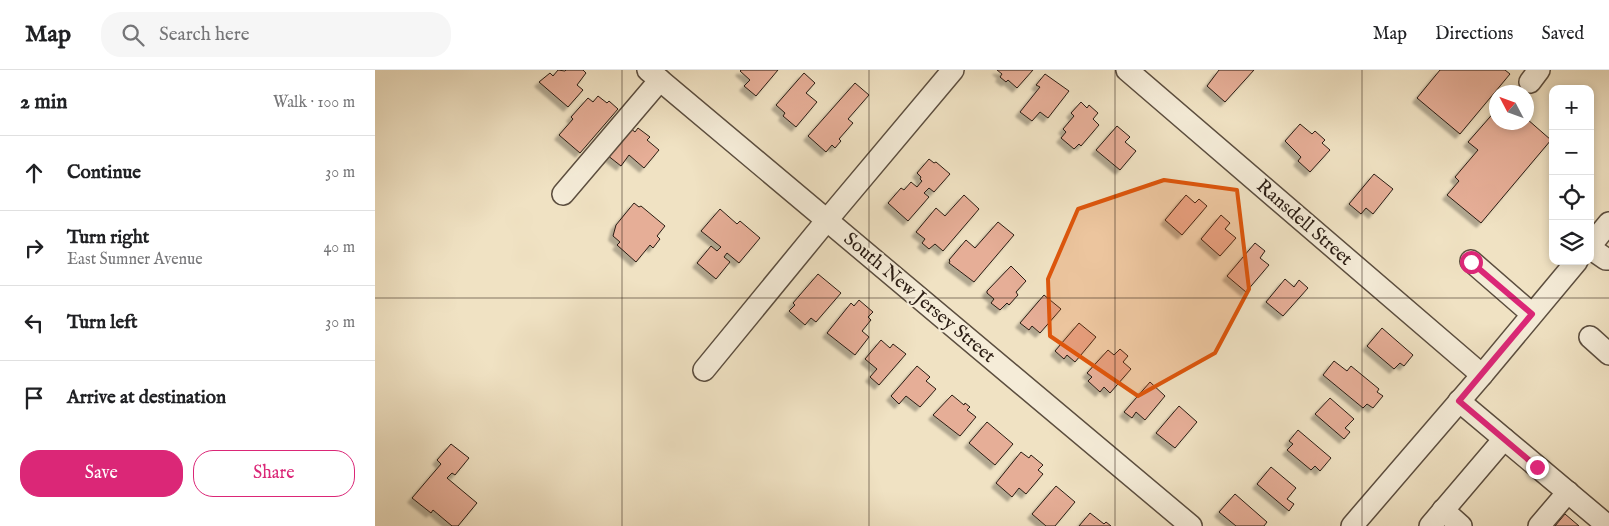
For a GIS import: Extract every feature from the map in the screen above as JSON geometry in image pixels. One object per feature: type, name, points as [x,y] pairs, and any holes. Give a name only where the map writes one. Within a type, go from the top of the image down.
[{"type":"street","points":[[704,370],[953,70]]},
{"type":"street","name":"Ransdell Street","points":[[1127,70],[1482,375]]},
{"type":"street","points":[[563,194],[654,75]]},
{"type":"street","name":"South New Jersey Street","points":[[654,75],[1191,526]]},
{"type":"street","points":[[1594,242],[1609,223]]},
{"type":"street","points":[[1594,250],[1606,259],[1609,259]]},
{"type":"street","points":[[1471,262],[1532,314]]},
{"type":"street","points":[[1351,526],[1482,375],[1574,265]]},
{"type":"street","points":[[1589,338],[1609,354]]},
{"type":"street","points":[[1459,401],[1608,526]]},
{"type":"street","points":[[1461,526],[1436,518],[1504,439]]},
{"type":"street","points":[[1539,526],[1568,492]]},
{"type":"highlighted area","points":[[1164,180],[1237,190],[1249,289],[1215,353],[1138,396],[1050,336],[1048,279],[1078,209]]},
{"type":"building","points":[[558,70],[583,70],[586,73],[577,85],[583,90],[568,107],[539,82],[550,73],[553,76]]},
{"type":"building","points":[[741,70],[778,70],[756,96],[744,86],[750,80]]},
{"type":"building","points":[[997,70],[1033,70],[1017,88],[1008,80],[1006,82],[1000,77],[1002,74]]},
{"type":"building","points":[[1219,70],[1254,70],[1225,102],[1207,86]]},
{"type":"building","points":[[1440,70],[1505,70],[1510,74],[1501,85],[1489,85],[1489,99],[1460,134],[1417,98]]},
{"type":"building","points":[[804,73],[815,83],[806,93],[817,102],[796,127],[783,116],[785,113],[776,105]]},
{"type":"building","points":[[1045,74],[1069,91],[1048,118],[1040,112],[1032,121],[1020,112],[1040,87],[1036,85]]},
{"type":"building","points":[[855,83],[869,95],[848,119],[853,123],[839,139],[841,141],[835,148],[832,145],[826,152],[808,136]]},
{"type":"building","points":[[598,96],[607,103],[609,101],[618,109],[580,153],[559,135],[573,119],[571,117],[588,98],[593,102]]},
{"type":"building","points":[[1081,102],[1087,108],[1089,105],[1098,113],[1093,119],[1099,125],[1081,146],[1079,144],[1074,149],[1061,138],[1066,132],[1063,129],[1074,116],[1071,113]]},
{"type":"building","points":[[1489,118],[1489,130],[1534,130],[1534,125],[1549,138],[1549,142],[1481,223],[1447,195],[1459,181],[1455,177],[1478,150],[1468,142]]},
{"type":"building","points":[[1300,124],[1312,134],[1315,131],[1325,140],[1322,143],[1330,150],[1310,172],[1298,161],[1301,157],[1285,141]]},
{"type":"building","points":[[1117,126],[1130,137],[1125,142],[1136,151],[1120,170],[1096,150]]},
{"type":"building","points":[[630,128],[635,132],[638,128],[650,137],[647,140],[659,150],[644,168],[629,155],[621,166],[607,155]]},
{"type":"building","points":[[929,159],[934,163],[936,162],[950,174],[934,192],[929,188],[924,193],[929,197],[908,221],[888,203],[901,188],[904,190],[911,182],[917,187],[922,181],[917,173]]},
{"type":"building","points":[[1374,174],[1393,189],[1373,214],[1366,208],[1361,214],[1349,204]]},
{"type":"building","points":[[964,195],[979,209],[943,251],[935,244],[929,249],[922,243],[925,239],[916,232],[936,208],[945,216]]},
{"type":"building","points":[[1186,195],[1195,203],[1199,199],[1207,206],[1182,235],[1165,220]]},
{"type":"building","points":[[634,203],[639,207],[641,206],[665,226],[657,236],[660,239],[653,248],[650,245],[636,262],[617,245],[620,242],[613,236],[616,225]]},
{"type":"building","points":[[720,209],[737,224],[740,221],[760,238],[739,263],[727,253],[724,257],[730,262],[716,279],[697,263],[711,246],[717,251],[721,247],[701,231]]},
{"type":"building","points":[[1221,215],[1230,223],[1225,229],[1236,238],[1220,256],[1201,239]]},
{"type":"building","points":[[998,222],[1014,235],[974,282],[949,263],[949,260],[966,240],[975,248]]},
{"type":"building","points":[[1255,243],[1265,251],[1260,258],[1269,265],[1246,292],[1227,276]]},
{"type":"building","points":[[1011,266],[1026,281],[1016,292],[1018,295],[1009,305],[1007,303],[1000,310],[991,303],[994,299],[987,291]]},
{"type":"building","points":[[818,274],[841,293],[816,322],[811,318],[805,325],[789,311],[795,305],[793,303]]},
{"type":"building","points":[[1285,279],[1294,287],[1299,280],[1308,288],[1283,316],[1266,302]]},
{"type":"building","points":[[1044,295],[1061,309],[1040,333],[1032,326],[1029,330],[1020,323]]},
{"type":"building","points":[[859,300],[873,312],[868,317],[871,320],[862,331],[869,337],[855,355],[827,333],[851,303],[854,306]]},
{"type":"building","points":[[1079,323],[1096,337],[1075,362],[1067,355],[1064,359],[1055,351]]},
{"type":"building","points":[[1382,328],[1413,355],[1404,366],[1400,363],[1394,369],[1367,346]]},
{"type":"building","points":[[881,340],[890,348],[893,344],[906,354],[879,385],[870,377],[877,369],[865,359]]},
{"type":"building","points":[[1120,349],[1128,356],[1123,362],[1131,369],[1110,393],[1104,387],[1100,392],[1088,381],[1092,377],[1087,373],[1108,350],[1114,355]]},
{"type":"building","points":[[1334,361],[1347,371],[1351,366],[1379,389],[1377,392],[1383,396],[1373,408],[1367,404],[1363,408],[1323,375]]},
{"type":"building","points":[[917,366],[930,377],[926,381],[936,389],[920,407],[906,396],[899,404],[891,396]]},
{"type":"building","points":[[1150,382],[1165,396],[1145,420],[1136,412],[1132,418],[1124,412]]},
{"type":"building","points":[[952,395],[964,405],[965,403],[970,407],[967,410],[976,417],[960,436],[933,415]]},
{"type":"building","points":[[1330,398],[1354,419],[1345,428],[1350,432],[1344,439],[1315,414]]},
{"type":"building","points":[[1179,406],[1197,422],[1175,448],[1156,433]]},
{"type":"building","points":[[987,422],[1013,444],[995,465],[969,443]]},
{"type":"building","points":[[1298,430],[1331,458],[1320,471],[1315,466],[1311,470],[1287,450],[1293,444],[1289,441]]},
{"type":"building","points":[[451,444],[469,458],[455,475],[452,473],[447,478],[477,503],[458,526],[452,526],[433,510],[431,513],[412,498],[441,464],[437,460]]},
{"type":"building","points":[[1021,452],[1029,458],[1031,455],[1043,465],[1038,470],[1043,474],[1026,494],[1019,488],[1012,497],[996,483]]},
{"type":"building","points":[[1271,467],[1296,488],[1287,499],[1294,504],[1289,511],[1257,484]]},
{"type":"building","points":[[1056,486],[1075,502],[1055,526],[1046,526],[1032,514]]},
{"type":"building","points":[[1235,494],[1267,522],[1264,526],[1236,526],[1219,512]]},
{"type":"building","points":[[1090,513],[1104,524],[1106,522],[1111,526],[1079,526]]},
{"type":"building","points":[[1565,514],[1579,526],[1555,526]]},
{"type":"route","points":[[1471,262],[1532,314],[1459,401],[1537,467]]}]
